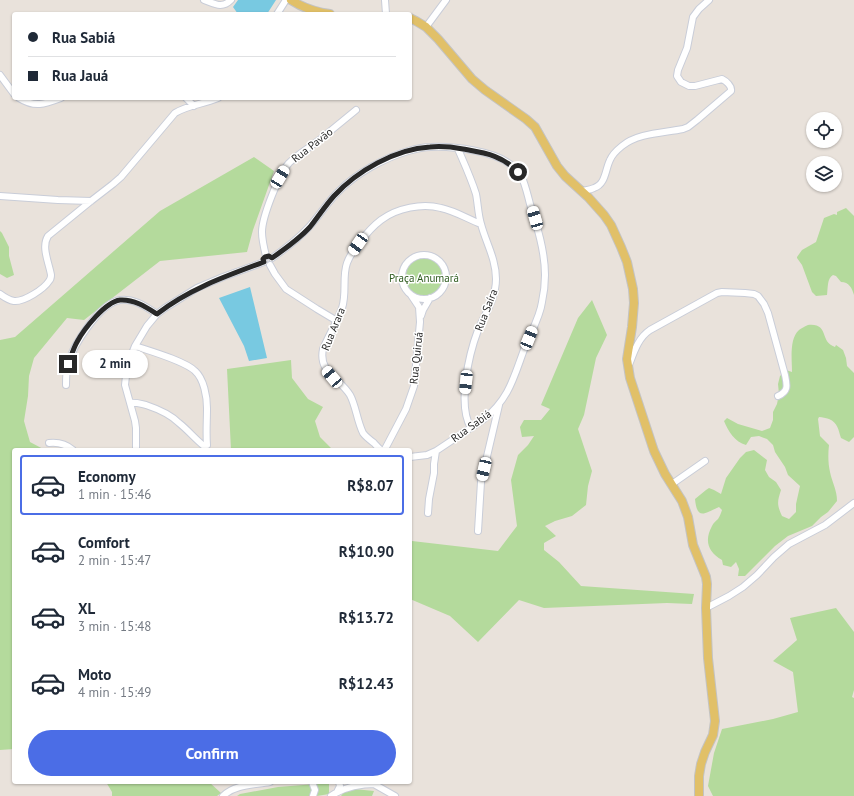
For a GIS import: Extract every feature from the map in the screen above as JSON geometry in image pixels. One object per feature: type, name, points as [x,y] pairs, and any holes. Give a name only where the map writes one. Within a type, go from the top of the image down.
[{"type":"main road","points":[[291,0],[301,6],[320,12]]},
{"type":"main road","points":[[412,19],[426,27],[485,90],[526,119],[534,127],[557,166],[594,203],[610,225],[618,240],[626,262],[633,289],[634,303],[632,327],[627,359],[630,378],[654,451],[662,469],[684,505],[688,517],[693,545],[706,577],[708,658],[715,721],[713,735],[701,764],[699,776],[699,796]]},
{"type":"street","points":[[204,0],[225,5],[232,0]]},
{"type":"street","points":[[278,12],[286,0]]},
{"type":"street","points":[[385,0],[386,12]]},
{"type":"street","points":[[426,27],[446,0]]},
{"type":"street","points":[[582,191],[599,186],[606,174],[610,160],[617,150],[629,141],[642,136],[687,128],[732,91],[732,88],[722,79],[690,86],[681,82],[677,76],[679,66],[687,48],[693,17],[709,0]]},
{"type":"street","points":[[0,75],[12,91]]},
{"type":"street","points":[[23,100],[28,103],[44,104],[55,100]]},
{"type":"street","points":[[188,100],[194,106]]},
{"type":"street","points":[[0,294],[10,300],[20,301],[39,291],[50,279],[51,275],[46,248],[47,238],[113,184],[175,114],[180,110],[213,100]]},
{"type":"street","name":"Rua Pavão","points":[[337,321],[286,288],[275,274],[268,260],[263,242],[262,230],[275,187],[285,168],[297,156],[356,110]]},
{"type":"street","name":"Rua Sabiá","points":[[136,448],[136,421],[126,385],[127,367],[135,346],[147,326],[157,314],[170,304],[203,286],[268,260],[296,241],[309,228],[340,189],[368,169],[395,156],[419,148],[458,148],[487,154],[503,160],[511,165],[521,176],[535,218],[544,261],[545,274],[542,303],[513,380],[506,396],[500,404],[471,428],[436,451],[412,457]]},
{"type":"street","name":"Rua Saíra","points":[[458,148],[474,188],[481,224],[492,255],[496,280],[491,302],[478,331],[468,367],[465,403],[466,418],[471,428]]},
{"type":"street","points":[[0,196],[91,201]]},
{"type":"street","name":"Rua Arara","points":[[383,448],[367,438],[361,429],[349,394],[327,371],[323,362],[323,349],[337,321],[344,302],[345,272],[350,257],[366,234],[380,220],[397,211],[428,206],[442,208],[481,224]]},
{"type":"street","points":[[411,295],[421,299],[434,297],[440,292],[446,279],[442,265],[437,259],[430,256],[415,257],[409,262],[403,275],[403,282],[406,289],[419,307],[420,322]]},
{"type":"street","points":[[628,368],[633,353],[641,339],[645,333],[650,330],[719,292],[754,294],[761,299],[768,313],[786,380],[786,389],[783,394],[778,396]]},
{"type":"street","points":[[420,322],[423,310],[430,298]]},
{"type":"street","points":[[66,385],[68,364],[77,342],[91,322],[109,305],[120,300],[131,301],[144,306],[157,314]]},
{"type":"street","name":"Rua Quiruá","points":[[387,448],[406,410],[414,386],[420,322]]},
{"type":"street","points":[[135,346],[178,361],[193,369],[202,380],[207,407],[205,448]]},
{"type":"street","points":[[130,402],[162,411],[174,418],[205,448]]},
{"type":"street","points":[[133,412],[141,404]]},
{"type":"street","points":[[478,531],[481,482],[500,404]]},
{"type":"street","points":[[49,443],[62,444],[70,448]]},
{"type":"street","points":[[428,513],[429,495],[436,451]]},
{"type":"street","points":[[428,454],[434,464]]},
{"type":"street","points":[[672,484],[706,461]]},
{"type":"street","points":[[706,608],[743,587],[789,544],[825,525],[854,503]]},
{"type":"street","points":[[223,796],[226,792],[249,784]]},
{"type":"street","points":[[337,792],[340,784]]},
{"type":"street","points":[[331,796],[337,792],[366,784]]},
{"type":"street","points":[[374,784],[395,796]]},
{"type":"green space","points":[[254,157],[274,171],[253,230],[247,252],[160,261],[84,320],[67,318],[34,358],[29,376],[28,396],[24,421],[30,442],[41,448],[12,448],[12,749],[0,750],[0,340],[15,337],[160,211]]},
{"type":"green space","points":[[846,208],[854,216],[854,295],[848,284],[841,282],[836,276],[833,275],[829,281],[827,295],[816,296],[812,292],[802,265],[797,257],[802,250],[816,242],[824,218],[834,214],[837,215],[837,212]]},
{"type":"green space","points":[[0,231],[9,247],[9,256],[14,275],[7,278],[0,274]]},
{"type":"green space","name":"Praça Anumará","points":[[424,258],[437,264],[443,277],[437,290],[424,296],[411,290],[405,277],[411,264]]},
{"type":"green space","points":[[592,300],[607,335],[596,358],[584,415],[578,429],[592,471],[588,486],[586,505],[572,516],[555,521],[545,526],[556,536],[544,543],[544,550],[559,562],[581,586],[694,594],[692,604],[667,603],[544,608],[519,600],[478,642],[450,616],[412,600],[412,541],[498,551],[517,526],[511,480],[518,455],[528,445],[534,436],[522,437],[520,427],[524,420],[541,420],[550,409],[541,405],[578,318]]},
{"type":"green space","points":[[808,325],[815,325],[819,327],[830,345],[835,347],[836,345],[843,350],[847,366],[854,373],[854,437],[849,442],[841,438],[834,422],[823,417],[819,417],[818,419],[820,436],[829,445],[829,465],[837,501],[828,512],[812,526],[788,536],[775,546],[745,576],[738,576],[739,569],[736,562],[731,567],[723,565],[722,560],[713,553],[709,546],[708,537],[710,531],[713,524],[719,518],[722,510],[719,507],[702,514],[697,510],[695,499],[709,488],[721,494],[726,478],[740,458],[746,452],[754,450],[767,460],[765,470],[769,477],[776,482],[781,490],[778,503],[782,516],[789,519],[796,512],[796,504],[800,486],[788,475],[785,467],[775,452],[773,445],[767,439],[759,436],[751,437],[746,445],[742,444],[732,436],[724,421],[727,418],[738,424],[762,431],[770,428],[779,394],[778,384],[780,376],[786,370],[792,372],[792,344],[799,330]]},
{"type":"green space","points":[[291,360],[292,378],[308,399],[323,407],[315,421],[320,437],[331,448],[231,448],[227,369]]},
{"type":"green space","points":[[836,608],[854,632],[854,690],[852,697],[854,698],[854,796],[713,796],[708,786],[714,753],[722,729],[773,719],[798,712],[793,672],[773,661],[797,640],[790,618]]},
{"type":"green space","points":[[107,784],[211,784],[221,793],[217,796],[112,796],[112,792]]},
{"type":"green space","points":[[329,784],[329,794],[317,796],[237,796],[240,794],[278,787]]},
{"type":"green space","points":[[354,789],[374,791],[372,796],[341,796],[344,792]]},
{"type":"water","points":[[238,0],[276,0],[268,12],[237,12],[233,7]]},
{"type":"water","points":[[250,287],[267,358],[249,361],[244,346],[219,298]]},
{"type":"route","points":[[68,364],[83,332],[103,310],[112,303],[120,300],[136,302],[157,314],[170,304],[198,288],[264,262],[263,259],[266,256],[270,256],[272,258],[296,241],[309,228],[340,189],[368,169],[395,156],[419,148],[448,147],[498,157],[511,165],[518,172]]}]
